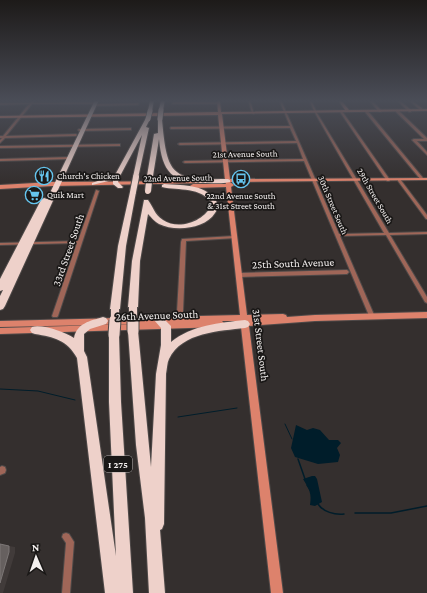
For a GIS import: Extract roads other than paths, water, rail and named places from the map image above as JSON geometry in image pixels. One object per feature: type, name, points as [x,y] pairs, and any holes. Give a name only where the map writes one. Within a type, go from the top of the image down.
[{"type":"highway","points":[[0,288],[26,243],[55,186],[82,128]]},
{"type":"highway","points":[[117,185],[117,176],[143,128]]},
{"type":"highway","name":"I 275","points":[[125,593],[115,402],[115,309],[122,246],[146,128]]},
{"type":"highway","name":"I 275","points":[[158,593],[152,518],[142,445],[133,331],[136,261],[159,128]]},
{"type":"highway","points":[[161,128],[163,150],[170,169],[174,174],[190,180],[228,183]]},
{"type":"highway","points":[[74,146],[80,131]]},
{"type":"highway","points":[[94,184],[117,176]]},
{"type":"highway","points":[[146,201],[150,212],[156,219],[172,226],[186,226],[199,223],[208,218],[214,212],[215,208],[212,199],[205,193],[190,188],[164,186]]},
{"type":"highway","points":[[0,306],[26,243]]},
{"type":"highway","points":[[162,364],[166,354],[173,346],[189,335],[199,330],[244,320]]},
{"type":"highway","points":[[103,321],[83,328],[77,340],[82,357],[113,593]]},
{"type":"highway","points":[[156,571],[158,459],[162,364],[166,345],[163,323]]},
{"type":"highway","points":[[35,330],[63,335],[75,344],[82,357]]},
{"type":"street","points":[[0,142],[11,128]]},
{"type":"street","points":[[171,128],[187,128]]},
{"type":"street","name":"31st Street South","points":[[221,128],[277,593]]},
{"type":"street","name":"30th Street South","points":[[290,128],[372,316]]},
{"type":"street","name":"29th Street South","points":[[326,128],[427,302]]},
{"type":"street","points":[[352,128],[388,180]]},
{"type":"street","points":[[380,128],[424,179]]},
{"type":"street","points":[[414,128],[427,140],[414,140],[427,154]]},
{"type":"street","points":[[0,137],[130,129]]},
{"type":"street","points":[[180,144],[297,142]]},
{"type":"street","points":[[0,147],[119,145]]},
{"type":"street","points":[[0,160],[68,158]]},
{"type":"street","name":"21st Avenue South","points":[[186,162],[305,160]]},
{"type":"street","name":"22nd Avenue South","points":[[228,183],[164,186],[117,185],[94,184],[0,187],[117,185],[228,183],[357,180],[399,180],[424,179]]},
{"type":"street","points":[[399,180],[427,218]]},
{"type":"street","name":"33rd Street South","points":[[55,316],[97,191]]},
{"type":"street","points":[[337,235],[427,233]]},
{"type":"street","points":[[180,312],[184,240],[234,237]]},
{"type":"street","points":[[0,244],[80,242]]},
{"type":"street","name":"25th South Avenue","points":[[239,275],[348,272]]},
{"type":"street","name":"26th Avenue South","points":[[0,331],[163,323],[427,315]]},
{"type":"street","name":"26th Avenue South","points":[[0,324],[103,321],[163,323]]},
{"type":"street","points":[[66,537],[70,542],[66,593]]},
{"type":"water","points":[[296,425],[307,430],[313,428],[320,430],[329,440],[338,440],[341,443],[337,448],[340,455],[338,462],[318,464],[295,457],[291,448]]},
{"type":"water","points":[[315,476],[317,479],[322,502],[315,506],[310,505],[310,491],[303,479]]},
{"type":"waterway","points":[[0,389],[38,391],[75,400]]},
{"type":"waterway","points":[[178,417],[237,408]]},
{"type":"waterway","points":[[285,424],[292,439]]},
{"type":"waterway","points":[[298,459],[305,479]]},
{"type":"waterway","points":[[307,485],[311,491]]},
{"type":"waterway","points":[[318,504],[320,507],[330,512],[344,514]]},
{"type":"waterway","points":[[355,513],[391,513],[427,506]]},
{"type":"place","name":"Church's Chicken","points":[[44,176]]},
{"type":"place","name":"22nd Avenue South & 31st Street South","points":[[241,179]]},
{"type":"place","name":"Quik Mart","points":[[34,195]]}]
